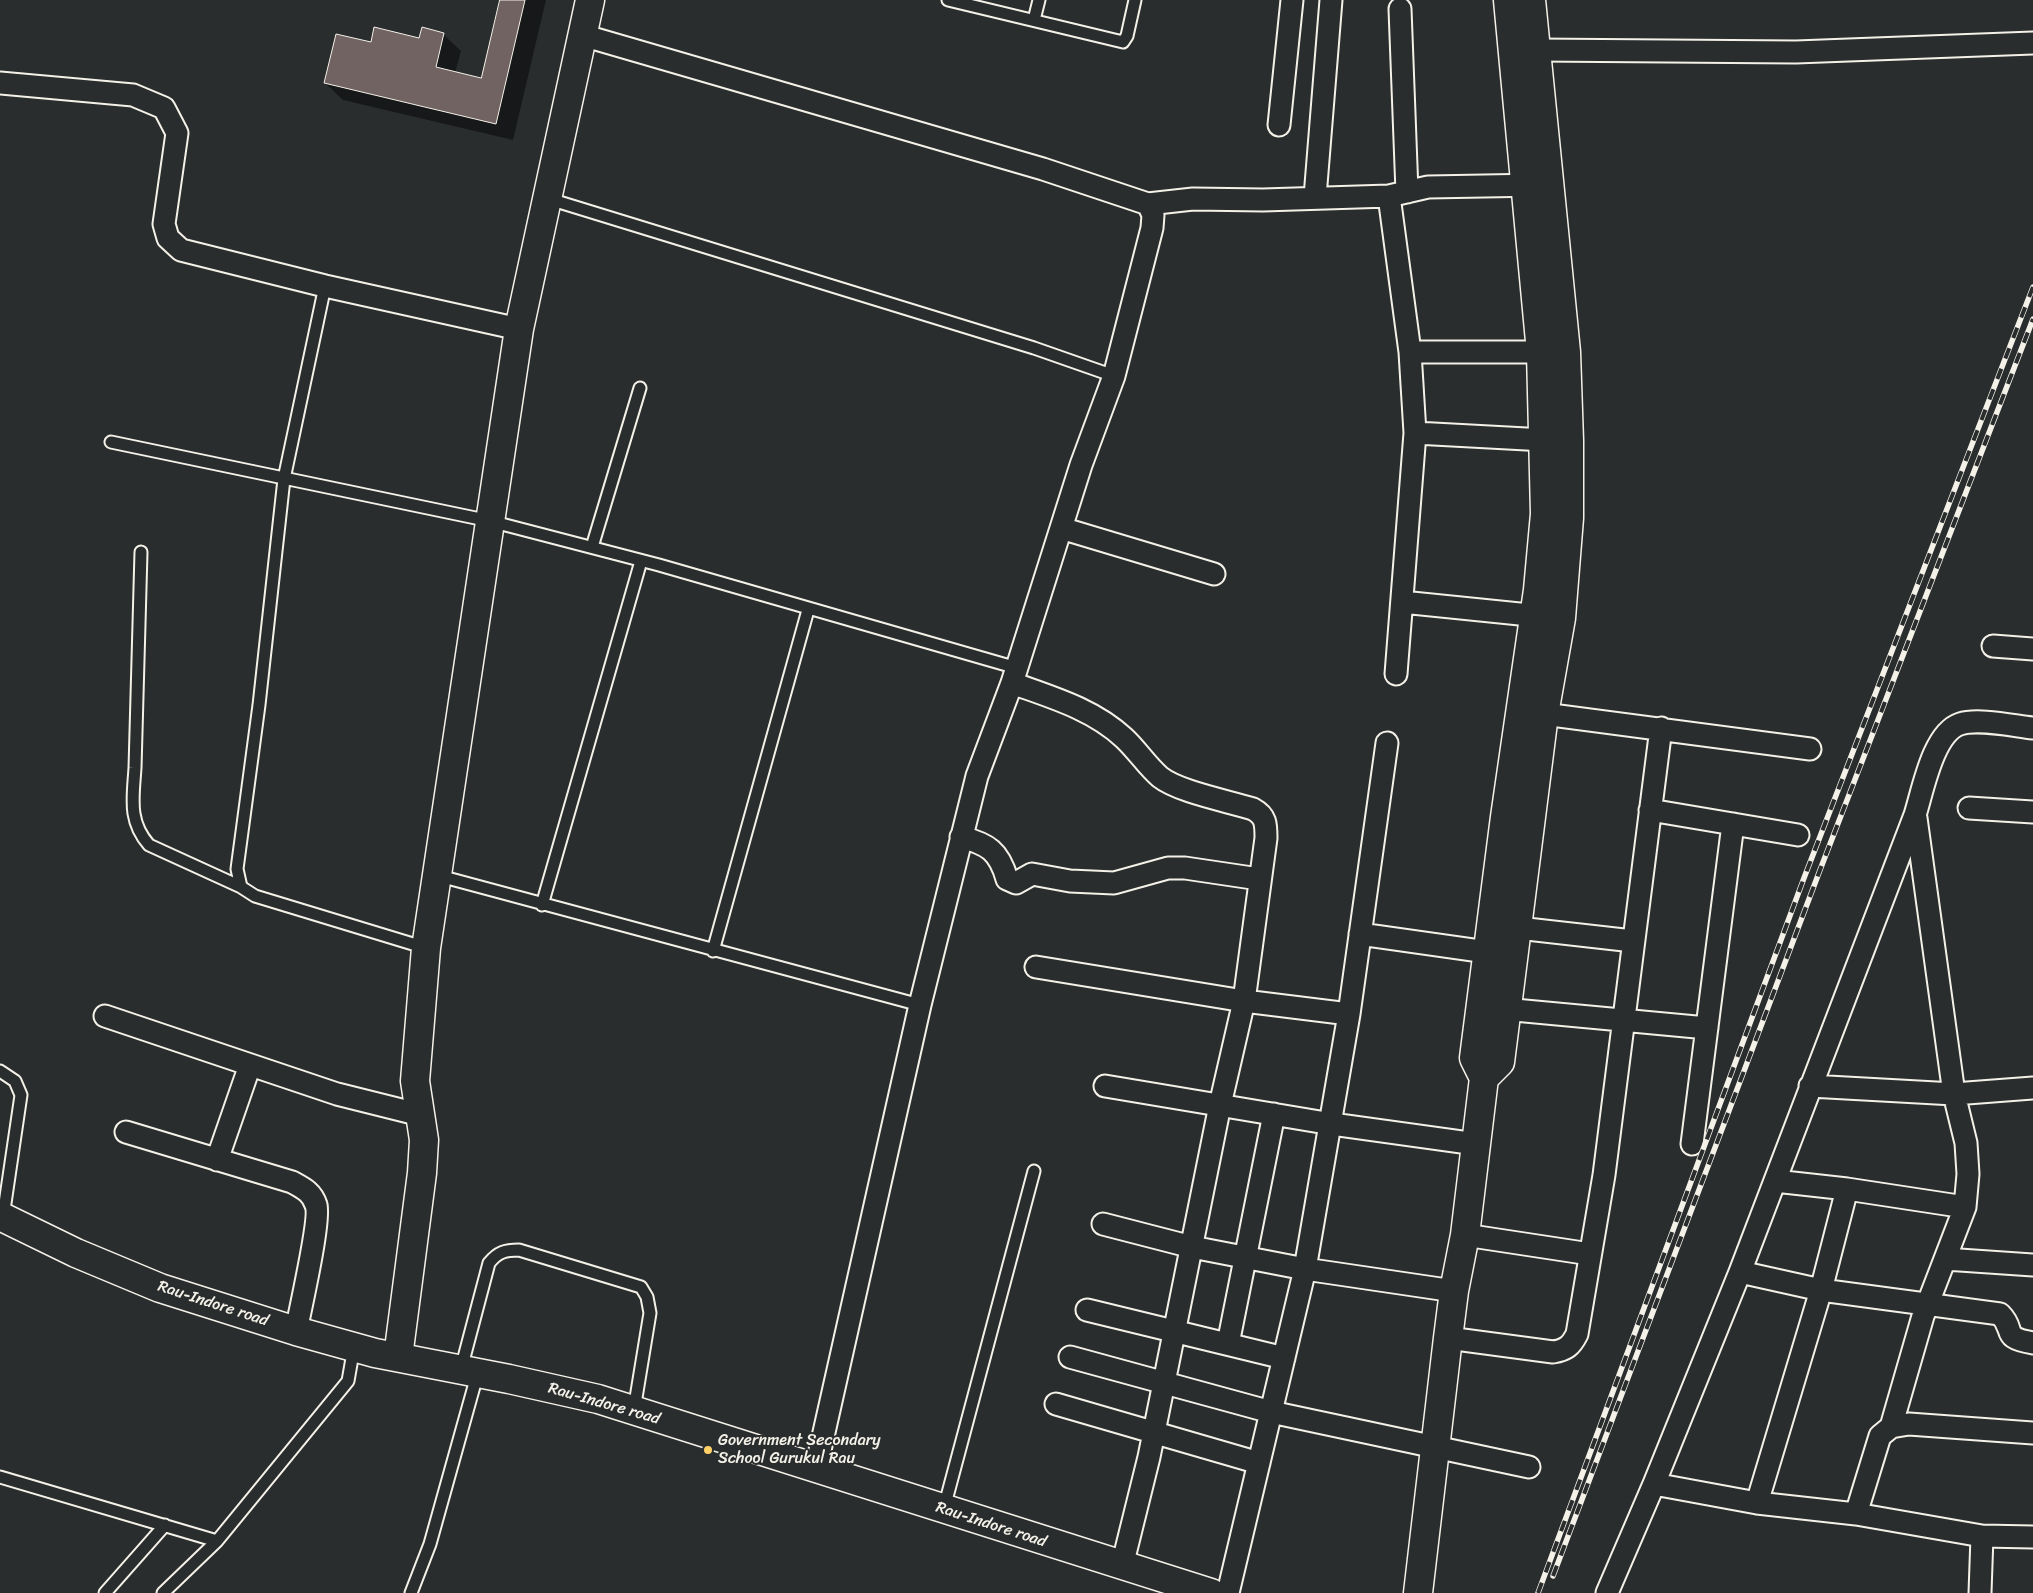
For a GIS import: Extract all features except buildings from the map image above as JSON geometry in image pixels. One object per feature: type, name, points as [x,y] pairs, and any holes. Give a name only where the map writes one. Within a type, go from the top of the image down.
[{"type":"street","points":[[398,1357],[422,1173],[424,1140],[415,1072],[426,948],[436,875],[519,329],[590,0]]},
{"type":"street","points":[[1279,125],[1292,0]]},
{"type":"street","points":[[1315,197],[1332,0]]},
{"type":"street","points":[[1418,1593],[1454,1291],[1466,1235],[1484,1078],[1500,1062],[1488,952],[1548,616],[1569,518],[1570,441],[1566,352],[1508,0]]},
{"type":"street","points":[[1493,1008],[1518,928],[1544,714],[1548,616],[1536,50],[1530,0]]},
{"type":"street","points":[[1396,674],[1415,433],[1398,194],[1400,9]]},
{"type":"street","points":[[582,35],[1043,169],[1148,204],[1192,199],[1263,200],[1398,194],[1428,186],[1539,185]]},
{"type":"street","points":[[1536,50],[1796,52],[2027,45],[2033,43]]},
{"type":"street","points":[[0,83],[133,95],[164,108],[177,133],[164,224],[168,238],[182,250],[325,286],[519,329]]},
{"type":"street","points":[[816,1468],[920,1004],[977,776],[1014,676],[1061,528],[1114,376],[1152,228],[1153,215],[1148,204]]},
{"type":"street","points":[[1410,352],[1542,352]]},
{"type":"street","points":[[1415,433],[1545,440]]},
{"type":"street","points":[[1061,528],[1214,574]]},
{"type":"street","points":[[1402,602],[1548,616]]},
{"type":"street","points":[[1993,646],[2033,649]]},
{"type":"street","points":[[1014,676],[1083,709],[1106,724],[1124,738],[1160,777],[1180,787],[1253,809],[1262,814],[1266,822],[1266,838],[1244,1001],[1220,1105],[1154,1432],[1122,1566]]},
{"type":"street","points":[[1544,714],[1810,749]]},
{"type":"street","points":[[1607,1593],[1654,1484],[1740,1272],[1915,815],[1937,747],[1946,733],[1960,724],[1979,723],[2033,728]]},
{"type":"street","points":[[1448,1338],[1553,1352],[1566,1350],[1573,1343],[1577,1334],[1604,1175],[1661,728]]},
{"type":"street","points":[[1228,1593],[1305,1269],[1350,1014],[1387,744]]},
{"type":"street","points":[[1969,808],[2033,812]]},
{"type":"street","points":[[1650,810],[1798,835]]},
{"type":"street","points":[[1891,1427],[1928,1303],[1965,1207],[1968,1174],[1966,1143],[1954,1094],[1915,815]]},
{"type":"street","points":[[1692,1144],[1733,824]]},
{"type":"street","points":[[961,837],[981,842],[991,849],[999,860],[1006,879],[1016,883],[1032,874],[1070,881],[1114,883],[1168,868],[1185,868],[1259,879]]},
{"type":"street","points":[[1518,928],[1633,941]]},
{"type":"street","points":[[1360,934],[1488,952]]},
{"type":"street","points":[[1036,967],[1244,1001],[1350,1014]]},
{"type":"street","points":[[1493,1008],[1707,1028]]},
{"type":"street","points":[[105,1016],[337,1094],[421,1115]]},
{"type":"street","points":[[217,1160],[250,1065]]},
{"type":"street","points":[[1104,1086],[1332,1124],[1476,1144]]},
{"type":"street","points":[[1810,1086],[1954,1094],[2033,1088]]},
{"type":"street","points":[[1228,1344],[1247,1258],[1274,1114]]},
{"type":"street","points":[[126,1132],[292,1182],[310,1192],[317,1206],[316,1226],[296,1331]]},
{"type":"street","points":[[1775,1181],[1847,1189],[1965,1207]]},
{"type":"street","points":[[1757,1503],[1821,1290],[1847,1189]]},
{"type":"street","name":"Rau-Indore road","points":[[1,1216],[76,1253],[160,1288],[296,1331],[398,1357],[598,1399],[943,1510],[1211,1593]]},
{"type":"street","points":[[1102,1224],[1247,1258],[1305,1269],[1454,1291]]},
{"type":"street","points":[[1466,1235],[1590,1254]]},
{"type":"street","points":[[1945,1259],[2033,1265]]},
{"type":"street","points":[[1740,1272],[1821,1290],[2000,1314],[2005,1319],[2010,1336],[2016,1340],[2033,1343]]},
{"type":"street","points":[[1087,1310],[1284,1358]]},
{"type":"street","points":[[1070,1357],[1271,1412],[1530,1467]]},
{"type":"street","points":[[1056,1404],[1259,1463]]},
{"type":"street","points":[[1856,1514],[1880,1436],[1891,1427],[1909,1424],[2033,1433]]},
{"type":"street","points":[[1654,1484],[1757,1503],[1856,1514],[1982,1536],[2033,1537]]},
{"type":"street","points":[[1980,1593],[1982,1536]]},
{"type":"lane","points":[[948,0],[1122,42],[1127,36],[1135,0]]},
{"type":"lane","points":[[1034,20],[1039,0]]},
{"type":"lane","points":[[546,198],[1024,345],[1114,376]]},
{"type":"lane","points":[[241,887],[238,869],[259,705],[284,479],[325,286]]},
{"type":"lane","points":[[592,547],[640,388]]},
{"type":"lane","points":[[112,442],[490,521],[592,547],[808,610],[1014,676]]},
{"type":"lane","points":[[141,552],[136,768],[133,800],[134,821],[139,834],[149,845],[241,887],[255,896],[426,948]]},
{"type":"lane","points":[[542,905],[641,561]]},
{"type":"lane","points":[[713,951],[808,610]]},
{"type":"lane","points":[[436,875],[713,951],[920,1004]]},
{"type":"lane","points":[[0,1071],[16,1081],[21,1095],[1,1216]]},
{"type":"lane","points":[[943,1510],[1034,1171]]},
{"type":"lane","points":[[411,1593],[430,1544],[469,1371],[489,1264],[495,1256],[505,1250],[519,1250],[641,1288],[647,1297],[650,1313],[634,1412]]},
{"type":"lane","points":[[163,1593],[218,1542],[348,1381],[354,1347]]},
{"type":"lane","points":[[0,1477],[165,1524],[218,1542]]},
{"type":"lane","points":[[105,1593],[165,1524]]},
{"type":"railway","points":[[1538,1593],[1804,878],[2033,287]]},
{"type":"railway","points":[[1553,1576],[1820,870],[2033,319]]},
{"type":"place","name":"Government Secondary School Gurukul Rau","points":[[708,1450]]}]
